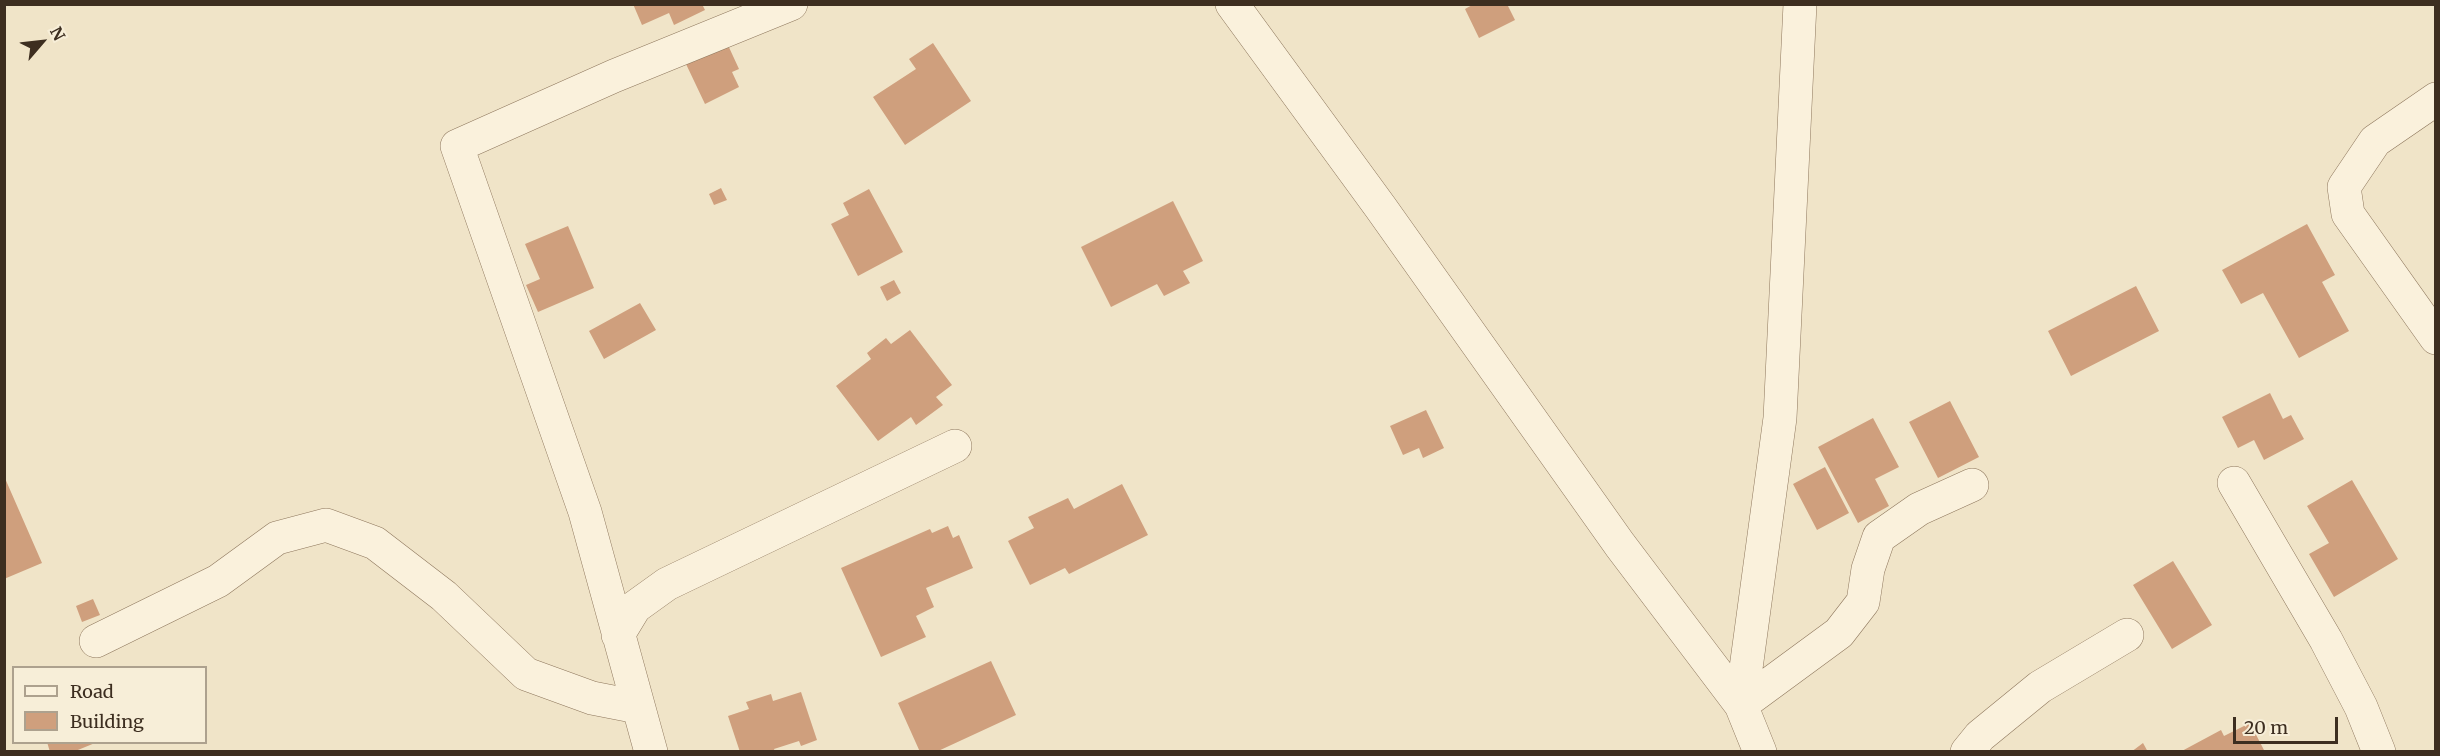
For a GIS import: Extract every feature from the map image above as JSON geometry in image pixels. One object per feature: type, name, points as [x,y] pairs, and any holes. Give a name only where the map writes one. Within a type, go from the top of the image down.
[{"type":"street","points":[[651,752],[585,512],[457,146],[614,76],[791,4]]},
{"type":"street","points":[[1232,4],[1382,207],[1620,544],[1741,705],[1760,752]]},
{"type":"street","points":[[1741,705],[1780,418],[1800,4]]},
{"type":"street","points":[[2436,99],[2375,141],[2344,187],[2348,214],[2436,338]]},
{"type":"street","points":[[618,635],[634,607],[667,584],[955,446]]},
{"type":"street","points":[[2234,483],[2326,640],[2361,707],[2379,752]]},
{"type":"street","points":[[1741,705],[1839,633],[1863,602],[1868,569],[1879,537],[1919,509],[1972,484]]},
{"type":"street","points":[[96,641],[218,581],[277,538],[326,525],[375,543],[444,596],[526,674],[592,698],[638,707]]},
{"type":"street","points":[[1967,752],[1980,736],[2040,687],[2127,635]]},
{"type":"building","points":[[633,4],[702,4],[705,10],[674,25],[669,13],[642,25]]},
{"type":"building","points":[[1474,4],[1507,4],[1515,20],[1479,38],[1465,9]]},
{"type":"building","points":[[727,43],[739,69],[732,72],[739,87],[705,104],[686,64]]},
{"type":"building","points":[[933,43],[971,101],[905,145],[873,97],[916,69],[909,59]]},
{"type":"building","points":[[721,188],[727,200],[714,205],[709,194]]},
{"type":"building","points":[[869,189],[903,252],[858,276],[831,224],[849,215],[843,203]]},
{"type":"building","points":[[1173,201],[1203,261],[1183,271],[1190,283],[1164,296],[1157,284],[1111,307],[1081,247]]},
{"type":"building","points":[[2307,224],[2335,275],[2322,282],[2349,331],[2299,358],[2263,293],[2241,304],[2222,270]]},
{"type":"building","points":[[568,226],[594,288],[538,312],[526,285],[540,279],[525,244]]},
{"type":"building","points":[[894,280],[901,293],[887,301],[880,287]]},
{"type":"building","points":[[2136,286],[2159,331],[2071,376],[2048,331]]},
{"type":"building","points":[[640,303],[656,330],[604,359],[589,331]]},
{"type":"building","points":[[910,330],[952,385],[936,397],[943,405],[916,425],[911,417],[878,441],[836,386],[871,359],[867,353],[886,338],[891,344]]},
{"type":"building","points":[[2270,393],[2283,419],[2291,415],[2304,439],[2264,460],[2254,440],[2238,448],[2222,417]]},
{"type":"building","points":[[1950,401],[1979,457],[1938,478],[1909,422]]},
{"type":"building","points":[[1426,410],[1444,448],[1423,458],[1419,448],[1403,455],[1390,426]]},
{"type":"building","points":[[1873,418],[1899,467],[1875,479],[1889,506],[1858,523],[1818,447]]},
{"type":"building","points":[[1825,467],[1849,513],[1817,530],[1793,484]]},
{"type":"building","points":[[4,476],[42,563],[4,579]]},
{"type":"building","points":[[2352,480],[2398,559],[2334,597],[2309,554],[2329,543],[2307,506]]},
{"type":"building","points":[[1122,484],[1148,535],[1069,574],[1065,568],[1030,585],[1008,541],[1034,528],[1028,517],[1068,498],[1074,509]]},
{"type":"building","points":[[948,526],[953,538],[959,535],[973,568],[926,588],[934,607],[916,616],[926,637],[881,657],[841,568],[930,529],[932,533]]},
{"type":"building","points":[[2173,561],[2212,625],[2172,649],[2133,585]]},
{"type":"building","points":[[93,599],[100,615],[82,622],[76,606]]},
{"type":"building","points":[[991,661],[1016,715],[936,752],[920,752],[898,703]]},
{"type":"building","points":[[801,692],[817,740],[801,746],[799,741],[774,749],[775,752],[740,752],[728,716],[749,709],[746,702],[771,694],[773,701]]},
{"type":"building","points":[[2250,723],[2265,752],[2180,752],[2221,730],[2224,736]]},
{"type":"building","points":[[2143,743],[2148,752],[2131,752]]},
{"type":"building","points":[[48,744],[93,744],[73,752],[50,752]]}]
